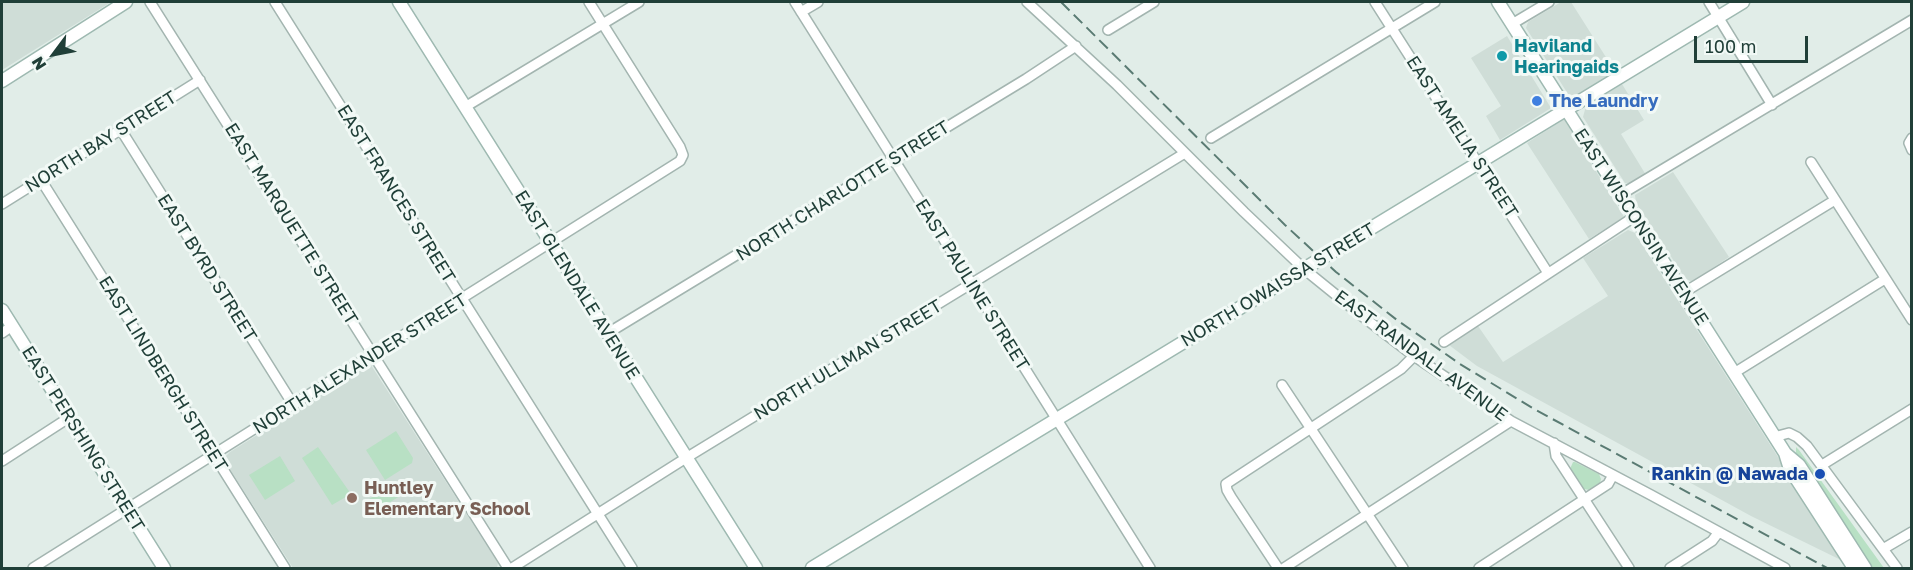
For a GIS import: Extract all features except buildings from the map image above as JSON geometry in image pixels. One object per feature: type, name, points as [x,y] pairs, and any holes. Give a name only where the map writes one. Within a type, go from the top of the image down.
[{"type":"street","points":[[2,81],[126,2]]},
{"type":"street","name":"EAST MARQUETTE STREET","points":[[150,2],[510,568]]},
{"type":"street","name":"EAST FRANCES STREET","points":[[275,2],[632,568]]},
{"type":"street","name":"EAST GLENDALE AVENUE","points":[[399,2],[756,568]]},
{"type":"street","points":[[589,2],[603,24]]},
{"type":"street","points":[[465,107],[639,2]]},
{"type":"street","name":"EAST PAULINE STREET","points":[[795,2],[1150,568]]},
{"type":"street","points":[[801,12],[818,2]]},
{"type":"street","name":"EAST RANDALL AVENUE","points":[[1027,2],[1076,46],[1304,269],[1414,356],[1492,406],[1511,422],[1785,568]]},
{"type":"street","points":[[1108,30],[1154,2]]},
{"type":"street","name":"EAST AMELIA STREET","points":[[1375,2],[1548,273]]},
{"type":"street","points":[[1211,138],[1436,2]]},
{"type":"street","name":"EAST WISCONSIN AVENUE","points":[[1498,2],[1785,453],[1790,469],[1854,568]]},
{"type":"street","points":[[1512,24],[1549,2]]},
{"type":"street","points":[[1709,2],[1772,105]]},
{"type":"street","name":"NORTH OWAISSA STREET","points":[[812,568],[1743,2]]},
{"type":"street","points":[[1620,195],[1911,20]]},
{"type":"street","name":"NORTH ALEXANDER STREET","points":[[33,568],[294,406],[680,161],[681,147],[603,24]]},
{"type":"street","name":"NORTH CHARLOTTE STREET","points":[[608,333],[894,160],[1076,46]]},
{"type":"street","name":"NORTH BAY STREET","points":[[2,204],[200,80]]},
{"type":"street","name":"EAST BYRD STREET","points":[[121,130],[294,406]]},
{"type":"street","points":[[1911,138],[1909,142],[1911,150]]},
{"type":"street","name":"NORTH ULLMAN STREET","points":[[510,568],[1185,153]]},
{"type":"street","points":[[1811,162],[1911,320]]},
{"type":"street","name":"EAST LINDBERGH STREET","points":[[41,180],[285,568]]},
{"type":"street","points":[[1683,293],[1835,200]]},
{"type":"street","points":[[1444,342],[1634,217]]},
{"type":"street","points":[[1734,373],[1886,279]]},
{"type":"street","name":"EAST PERSHING STREET","points":[[2,310],[7,330],[70,417],[164,568]]},
{"type":"street","points":[[1278,568],[1226,486],[1228,482],[1401,369],[1414,356]]},
{"type":"street","points":[[1282,385],[1403,568]]},
{"type":"street","points":[[1822,465],[1911,409]]},
{"type":"street","points":[[2,460],[70,417]]},
{"type":"street","points":[[1284,568],[1511,422]]},
{"type":"street","points":[[1774,436],[1789,433],[1807,446],[1897,568]]},
{"type":"street","points":[[1554,443],[1556,456],[1629,568]]},
{"type":"street","name":"EAST WISCONSIN AVENUE","points":[[1785,453],[1799,465],[1865,568]]},
{"type":"street","points":[[1479,568],[1608,484],[1613,475]]},
{"type":"street","points":[[1883,549],[1911,532]]},
{"type":"street","points":[[1670,568],[1712,541],[1718,533]]},
{"type":"shaded area","points":[[2,2],[111,2],[2,70]]},
{"type":"shaded area","points":[[1561,2],[1571,2],[1616,73],[1577,96],[1568,94],[1526,28],[1528,22]]},
{"type":"shaded area","points":[[1507,36],[1551,108],[1500,140],[1486,116],[1501,106],[1471,58]]},
{"type":"shaded area","points":[[1622,84],[1644,120],[1621,134],[1646,175],[1632,184],[1625,183],[1583,117],[1586,106]]},
{"type":"shaded area","points":[[1564,119],[1624,217],[1589,239],[1527,143]]},
{"type":"shaded area","points":[[1673,172],[1729,257],[1692,282],[1685,278],[1636,203],[1635,195]]},
{"type":"shaded area","points":[[1628,230],[1635,233],[1845,562],[1751,516],[1477,366],[1449,345],[1478,326],[1503,362],[1608,296],[1583,258]]},
{"type":"shaded area","name":"Huntley Elementary School","points":[[371,365],[498,563],[497,568],[293,568],[226,463],[225,457],[230,452]]},
{"type":"green space","points":[[396,431],[413,458],[412,463],[385,480],[366,450]]},
{"type":"green space","points":[[318,447],[351,494],[332,505],[302,458]]},
{"type":"green space","points":[[1796,447],[1884,568],[1870,568],[1796,453]]},
{"type":"green space","points":[[280,456],[295,481],[265,500],[249,475]]},
{"type":"green space","points":[[1573,462],[1599,474],[1600,483],[1589,490],[1584,489],[1570,469]]},
{"type":"green space","points":[[391,485],[400,496],[371,514],[366,501]]},
{"type":"railway","points":[[1061,2],[1285,225],[1336,272],[1397,320],[1460,364],[1534,409],[1827,568]]},
{"type":"place","name":"Haviland Hearingaids","points":[[1502,56]]},
{"type":"place","name":"The Laundry","points":[[1537,101]]},
{"type":"place","name":"Rankin @ Nawada","points":[[1820,474]]},
{"type":"place","name":"Huntley Elementary School","points":[[352,498]]}]
